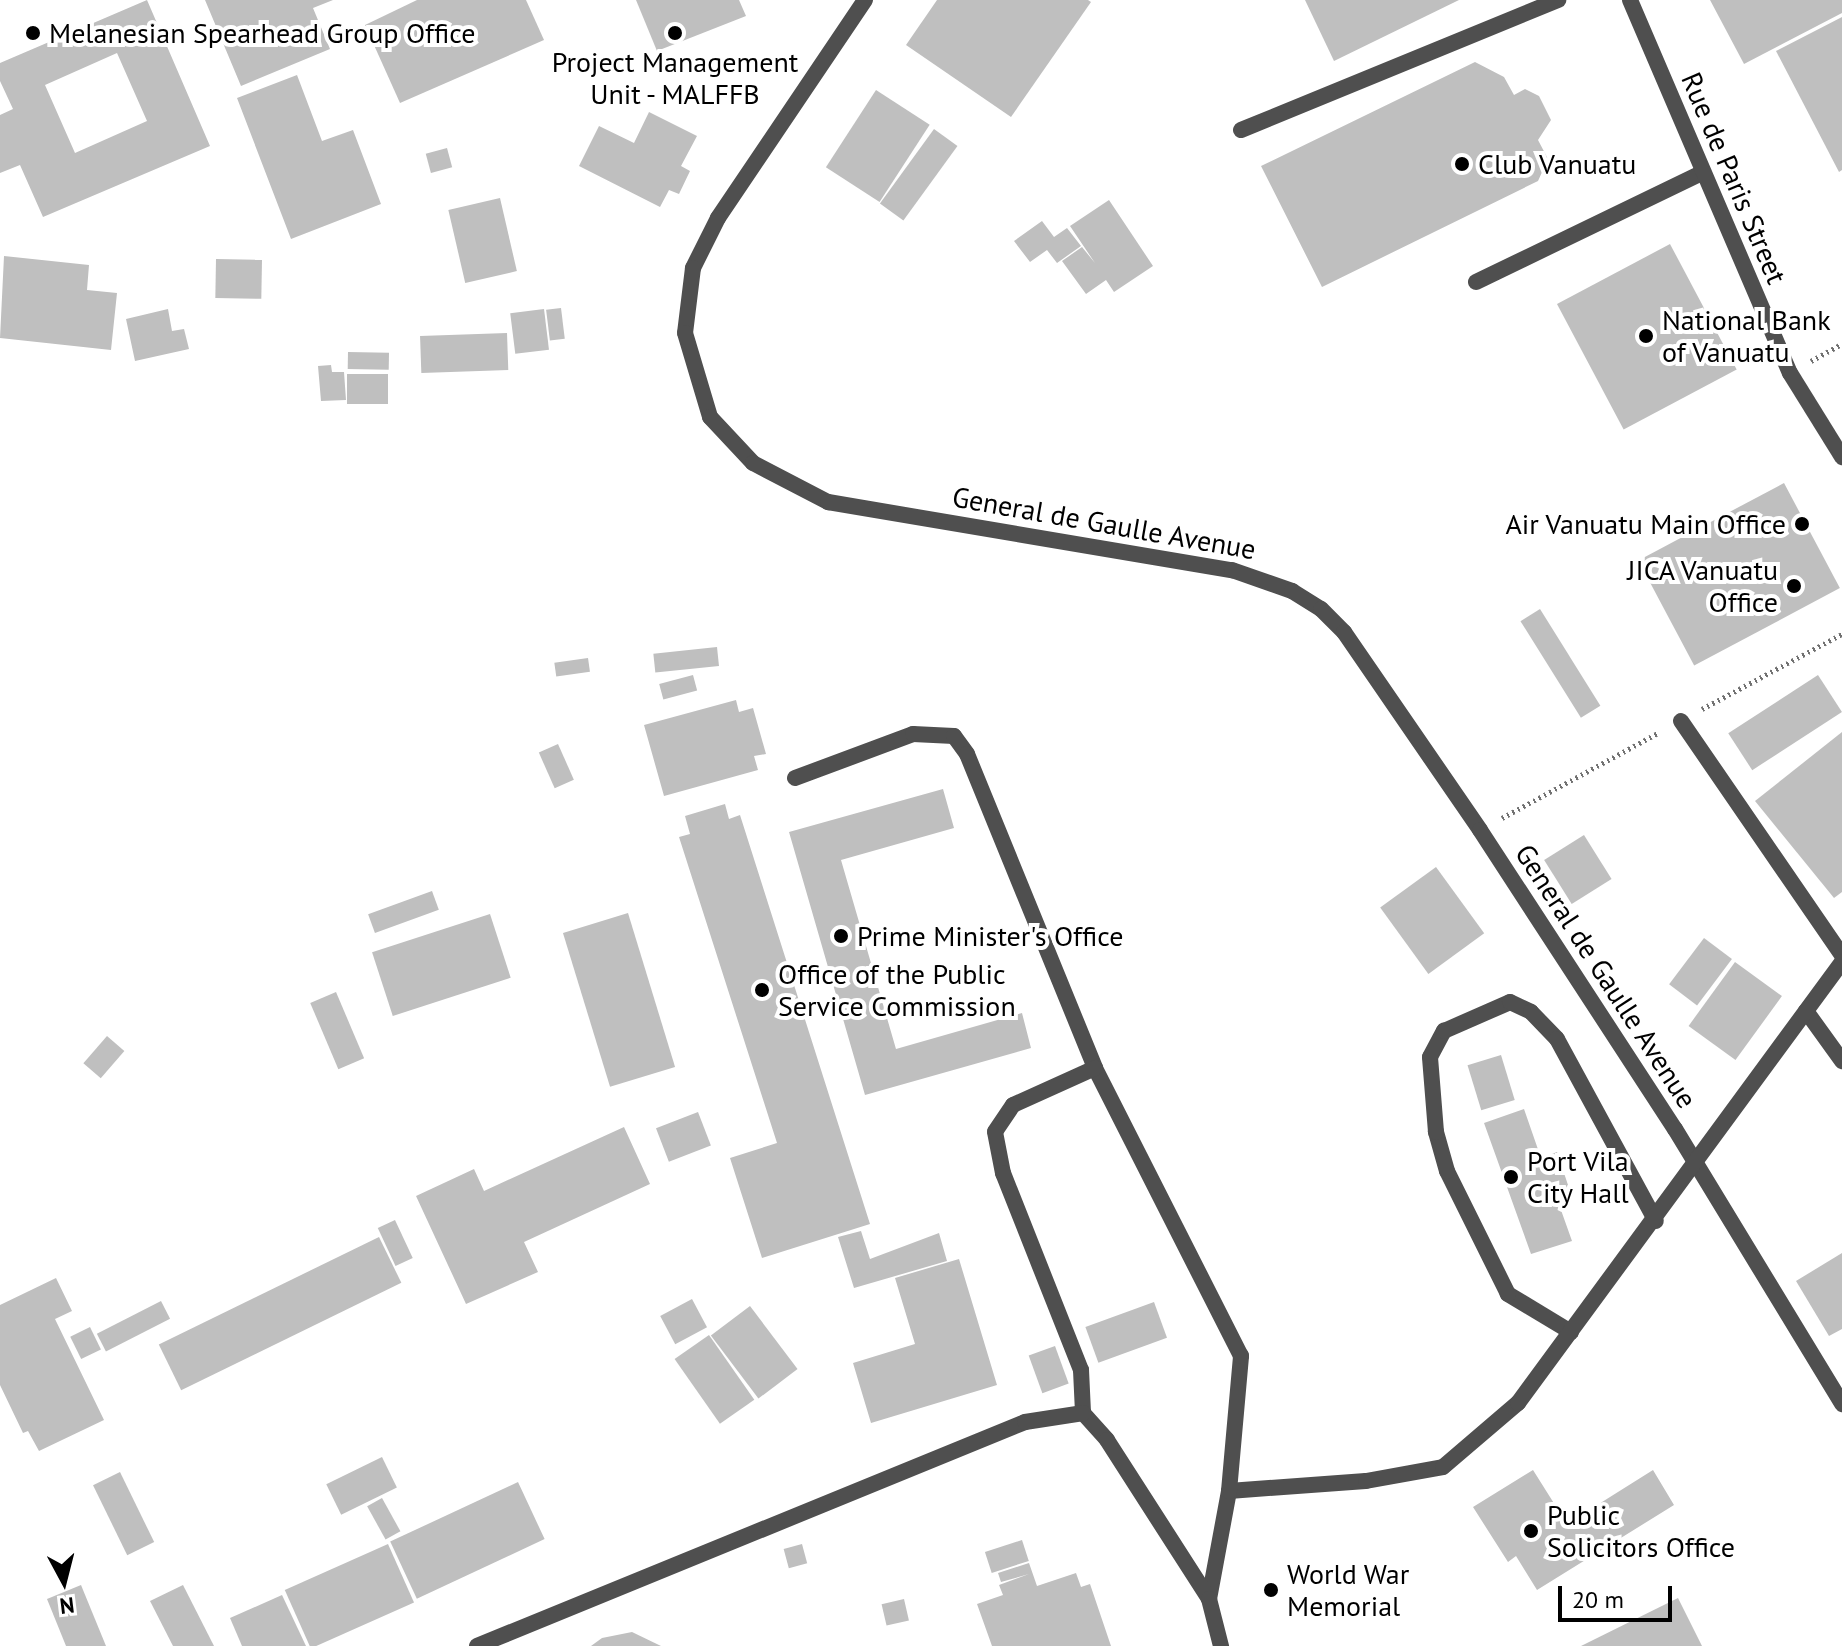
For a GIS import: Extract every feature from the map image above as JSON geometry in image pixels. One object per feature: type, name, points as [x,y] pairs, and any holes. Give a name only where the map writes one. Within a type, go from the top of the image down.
[{"type":"street","name":"General de Gaulle Avenue","points":[[865,0],[718,218],[693,268],[685,333],[710,417],[753,463],[828,502],[1232,570],[1292,591],[1321,609],[1344,632],[1390,697],[1696,1164],[1842,1404]]},
{"type":"street","points":[[1241,130],[1558,0]]},
{"type":"street","name":"Rue de Paris Street","points":[[1630,0],[1701,173],[1790,373],[1842,457]]},
{"type":"street","points":[[1476,282],[1701,173]]},
{"type":"street","points":[[1681,721],[1842,955]]},
{"type":"street","points":[[795,778],[913,734],[954,736],[967,754],[1095,1068],[1241,1356],[1229,1491],[1209,1599]]},
{"type":"street","points":[[1229,1491],[1366,1481],[1443,1467],[1518,1403],[1656,1221],[1842,962]]},
{"type":"street","points":[[1571,1332],[1508,1294],[1447,1171],[1436,1132],[1430,1057],[1444,1031],[1510,1002],[1531,1012],[1557,1039],[1656,1221]]},
{"type":"street","points":[[1806,1011],[1842,1061]]},
{"type":"street","points":[[1095,1068],[1013,1105],[995,1132],[1003,1173],[1081,1370],[1083,1413],[1107,1440],[1209,1599],[1221,1646]]},
{"type":"street","points":[[477,1646],[1025,1422],[1083,1413]]},
{"type":"building","points":[[147,0],[210,146],[43,217],[20,165],[0,173],[0,115],[13,109],[0,81],[0,63]],"holes":[[[117,53],[147,121],[75,153],[45,85]]]},
{"type":"building","points":[[205,0],[333,0],[313,8],[330,49],[241,86]]},
{"type":"building","points":[[417,0],[526,0],[544,40],[400,103],[365,25]]},
{"type":"building","name":"Project Management Unit - MALFFB","points":[[636,0],[739,0],[746,16],[657,51]]},
{"type":"building","points":[[937,0],[1091,2],[1011,117],[906,45]]},
{"type":"building","points":[[1305,0],[1459,0],[1334,61]]},
{"type":"building","points":[[1710,0],[1842,0],[1842,13],[1744,64]]},
{"type":"building","points":[[1842,17],[1842,170],[1839,172],[1776,51]]},
{"type":"building","points":[[1475,62],[1504,77],[1514,95],[1525,89],[1539,96],[1551,120],[1538,140],[1548,159],[1538,181],[1322,287],[1261,166]]},
{"type":"building","points":[[297,75],[322,141],[353,130],[381,204],[291,239],[237,98]]},
{"type":"building","points":[[876,90],[930,125],[880,202],[826,167]]},
{"type":"building","points":[[649,112],[697,136],[681,166],[690,171],[679,194],[669,190],[660,207],[579,166],[599,126],[634,143]]},
{"type":"building","points":[[934,129],[957,146],[903,220],[880,203]]},
{"type":"building","points":[[447,148],[452,167],[431,173],[426,154]]},
{"type":"building","points":[[500,198],[517,271],[465,283],[448,210]]},
{"type":"building","points":[[1109,200],[1153,266],[1114,292],[1106,280],[1086,294],[1062,261],[1082,247],[1095,263],[1070,226]]},
{"type":"building","points":[[1042,221],[1054,237],[1067,228],[1081,246],[1057,263],[1047,250],[1030,262],[1014,241]]},
{"type":"building","name":"National Bank of Vanuatu","points":[[1670,244],[1737,369],[1624,429],[1557,304]]},
{"type":"building","points":[[4,256],[89,265],[87,290],[117,293],[111,350],[0,338]]},
{"type":"building","points":[[216,259],[262,260],[261,299],[215,298]]},
{"type":"building","points":[[561,308],[565,339],[550,341],[546,310]]},
{"type":"building","points":[[168,309],[172,331],[184,329],[189,349],[135,361],[126,319]]},
{"type":"building","points":[[544,309],[549,350],[515,354],[510,313]]},
{"type":"building","points":[[507,333],[508,370],[421,373],[420,336]]},
{"type":"building","points":[[348,352],[389,353],[389,370],[348,369]]},
{"type":"building","points":[[331,365],[332,372],[344,372],[346,400],[321,401],[318,366]]},
{"type":"building","points":[[347,374],[388,374],[388,404],[347,404]]},
{"type":"building","points":[[1784,483],[1840,588],[1694,666],[1638,560]]},
{"type":"building","points":[[1540,609],[1600,706],[1581,718],[1520,621]]},
{"type":"building","points":[[717,647],[719,666],[655,673],[653,654]]},
{"type":"building","points":[[588,658],[590,672],[556,677],[554,663]]},
{"type":"building","points":[[693,675],[697,690],[663,700],[659,684]]},
{"type":"building","points":[[1818,675],[1842,712],[1752,770],[1728,733]]},
{"type":"building","points":[[736,700],[739,712],[753,708],[766,754],[754,756],[758,770],[664,796],[644,725]]},
{"type":"building","points":[[1842,732],[1842,892],[1834,898],[1755,801]]},
{"type":"building","points":[[558,744],[574,780],[555,788],[539,753]]},
{"type":"building","name":"Prime Minister's Office","points":[[943,789],[954,828],[841,860],[896,1049],[1022,1013],[1031,1048],[865,1095],[789,832]]},
{"type":"building","name":"Office of the Public Service Commission","points":[[725,804],[729,819],[740,815],[870,1224],[762,1258],[730,1158],[777,1143],[679,837],[690,834],[685,816]]},
{"type":"building","points":[[1584,835],[1612,879],[1572,904],[1544,860]]},
{"type":"building","points":[[1436,867],[1484,933],[1428,974],[1380,908]]},
{"type":"building","points":[[432,891],[439,910],[375,933],[368,914]]},
{"type":"building","points":[[628,913],[675,1067],[610,1087],[563,933]]},
{"type":"building","points":[[490,914],[511,978],[393,1016],[372,952]]},
{"type":"building","points":[[1704,938],[1732,959],[1697,1005],[1669,984]]},
{"type":"building","points":[[1735,962],[1782,996],[1735,1060],[1689,1026]]},
{"type":"building","points":[[336,992],[364,1058],[338,1069],[310,1003]]},
{"type":"building","points":[[107,1036],[124,1051],[101,1078],[83,1063]]},
{"type":"building","points":[[1501,1055],[1515,1100],[1481,1110],[1468,1065]]},
{"type":"building","points":[[1524,1109],[1541,1158],[1557,1152],[1570,1191],[1556,1196],[1572,1241],[1531,1254],[1484,1123]]},
{"type":"building","points":[[698,1112],[711,1146],[669,1162],[656,1128]]},
{"type":"building","points":[[624,1127],[650,1184],[524,1242],[538,1272],[466,1304],[416,1196],[474,1169],[484,1191]]},
{"type":"building","points":[[395,1220],[413,1258],[396,1266],[378,1228]]},
{"type":"building","points":[[861,1231],[870,1259],[939,1233],[947,1261],[854,1288],[838,1237]]},
{"type":"building","points":[[379,1237],[401,1283],[181,1390],[159,1344]]},
{"type":"building","points":[[1842,1253],[1842,1329],[1829,1336],[1796,1281]]},
{"type":"building","points":[[959,1259],[997,1385],[871,1423],[853,1363],[915,1344],[895,1278]]},
{"type":"building","points":[[56,1278],[72,1311],[55,1319],[104,1420],[39,1451],[28,1431],[23,1433],[0,1385],[0,1305]]},
{"type":"building","points":[[692,1299],[707,1327],[675,1344],[660,1316]]},
{"type":"building","points":[[161,1301],[170,1319],[106,1352],[97,1334]]},
{"type":"building","points":[[1154,1302],[1167,1338],[1098,1363],[1085,1327]]},
{"type":"building","points":[[750,1306],[798,1369],[758,1399],[711,1335]]},
{"type":"building","points":[[90,1327],[101,1349],[81,1359],[70,1337]]},
{"type":"building","points":[[709,1335],[754,1400],[720,1424],[675,1359]]},
{"type":"building","points":[[1055,1346],[1069,1384],[1042,1393],[1029,1356]]},
{"type":"building","points":[[382,1457],[397,1488],[341,1515],[326,1484]]},
{"type":"building","points":[[1533,1470],[1567,1524],[1653,1470],[1674,1505],[1537,1590],[1516,1556],[1508,1562],[1473,1507]]},
{"type":"building","points":[[120,1472],[154,1542],[127,1555],[93,1485]]},
{"type":"building","points":[[518,1482],[545,1539],[417,1599],[390,1542]]},
{"type":"building","points":[[382,1498],[400,1531],[386,1539],[367,1506]]},
{"type":"building","points":[[1022,1540],[1029,1561],[992,1573],[985,1552]]},
{"type":"building","points":[[388,1544],[414,1602],[316,1646],[310,1646],[285,1590]]},
{"type":"building","points":[[802,1544],[807,1563],[789,1568],[784,1549]]},
{"type":"building","points":[[1029,1563],[1037,1586],[1076,1573],[1081,1587],[1090,1584],[1111,1646],[992,1646],[977,1604],[1003,1595],[999,1585],[1029,1574],[1001,1582],[998,1573]]},
{"type":"building","points":[[81,1585],[106,1646],[66,1646],[47,1599]]},
{"type":"building","points":[[183,1585],[214,1646],[173,1646],[150,1601]]},
{"type":"building","points":[[282,1595],[306,1646],[242,1646],[230,1618]]},
{"type":"building","points":[[1678,1598],[1702,1646],[1581,1646]]},
{"type":"building","points":[[904,1599],[909,1620],[887,1626],[882,1604]]},
{"type":"building","points":[[632,1632],[661,1646],[591,1646],[602,1638]]},
{"type":"place","name":"Melanesian Spearhead Group Office","points":[[33,33]]},
{"type":"place","name":"Project Management Unit - MALFFB","points":[[675,33]]},
{"type":"place","name":"Club Vanuatu","points":[[1462,164]]},
{"type":"place","name":"National Bank of Vanuatu","points":[[1646,336]]},
{"type":"place","name":"Air Vanuatu Main Office","points":[[1802,524]]},
{"type":"place","name":"JICA Vanuatu Office","points":[[1794,586]]},
{"type":"place","name":"Prime Minister's Office","points":[[841,936]]},
{"type":"place","name":"Office of the Public Service Commission","points":[[762,990]]},
{"type":"place","name":"Port Vila City Hall","points":[[1511,1177]]},
{"type":"place","name":"Public Solicitors Office","points":[[1531,1531]]},
{"type":"place","name":"World War Memorial","points":[[1271,1590]]}]
